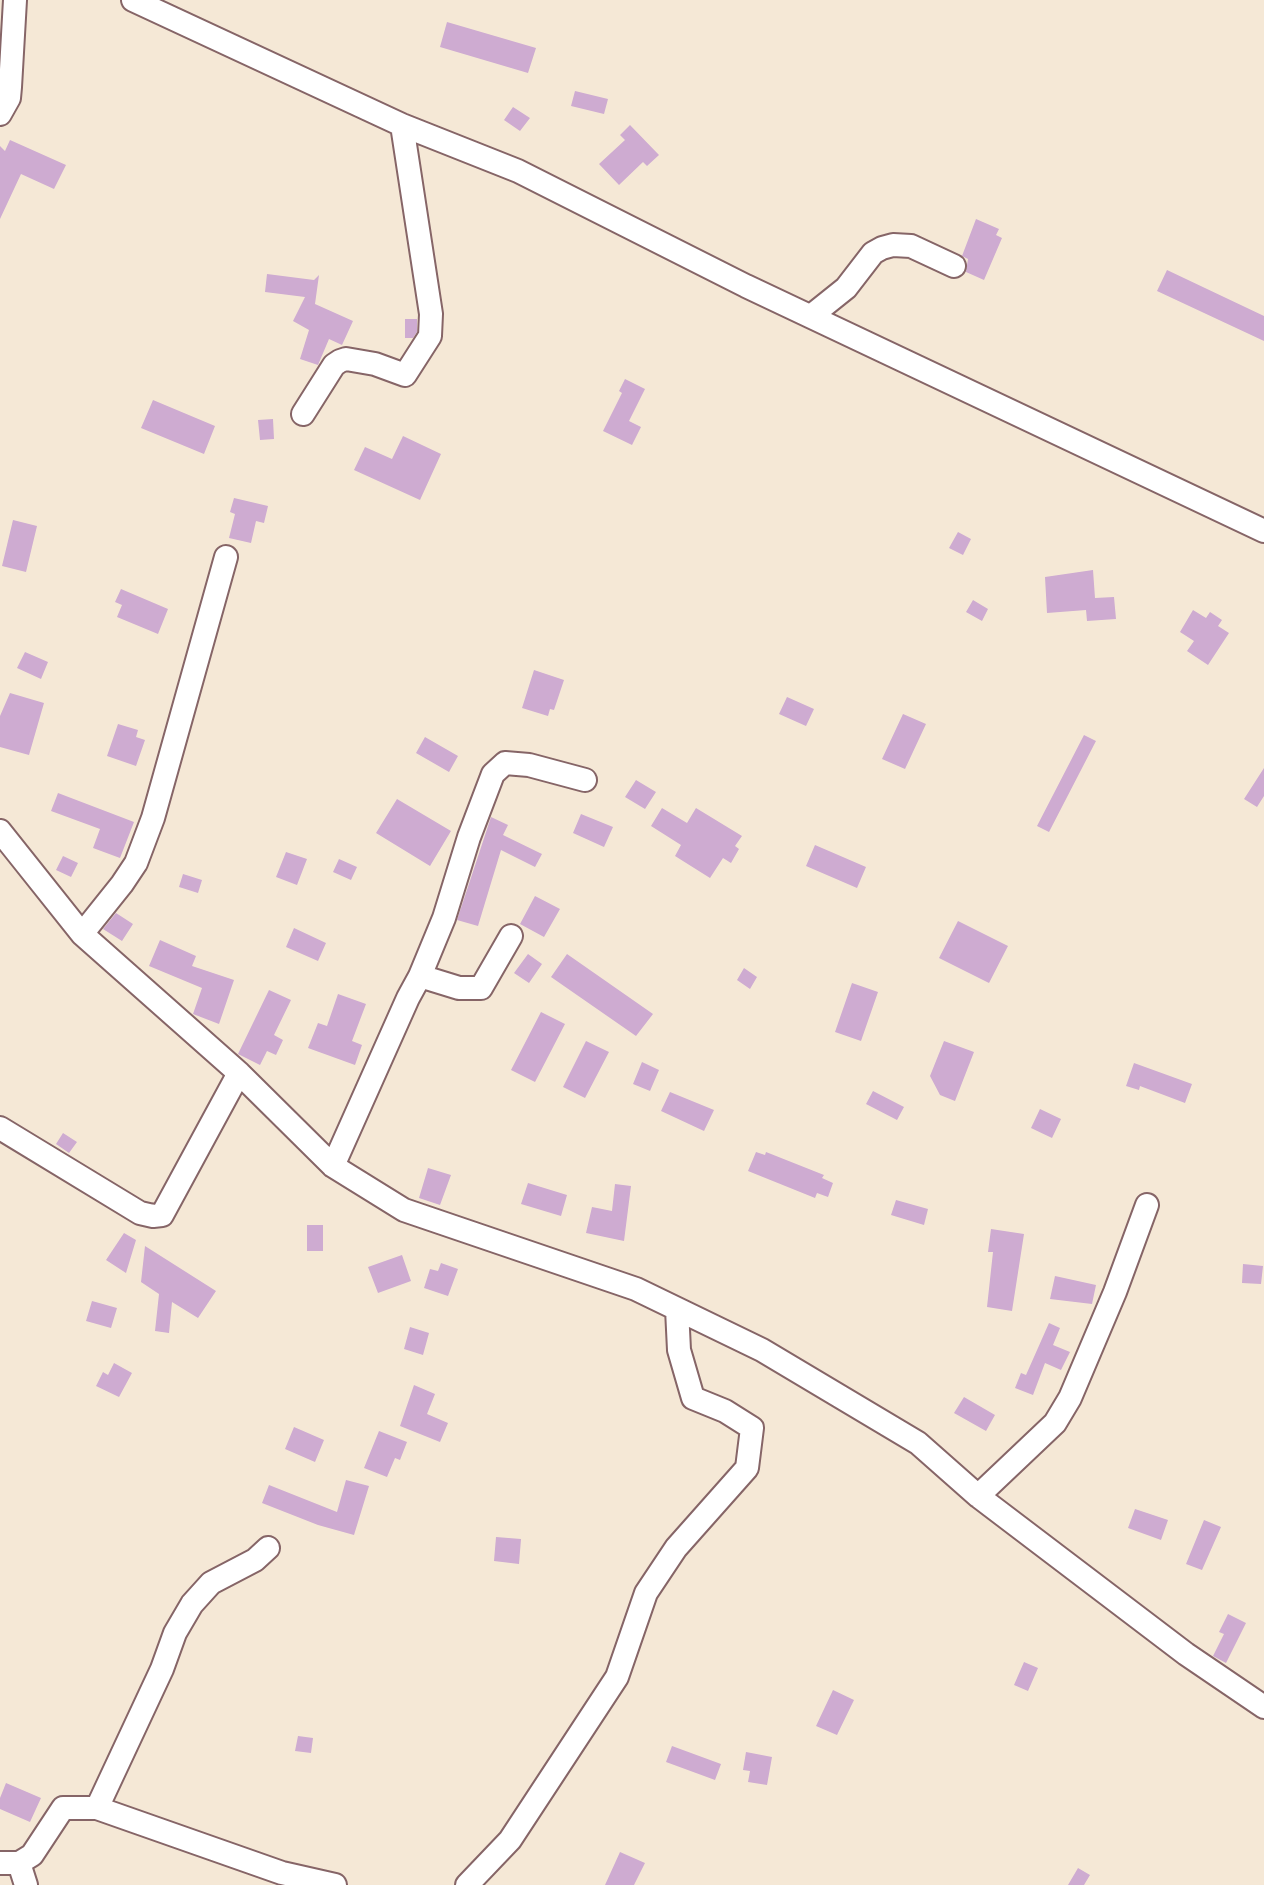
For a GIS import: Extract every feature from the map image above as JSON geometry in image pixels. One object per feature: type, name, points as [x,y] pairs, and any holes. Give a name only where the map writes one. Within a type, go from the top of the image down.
[{"type":"street","points":[[0,114],[9,98],[15,0]]},
{"type":"street","points":[[133,0],[402,125],[518,171],[746,286],[1264,531]]},
{"type":"street","points":[[303,414],[334,365],[346,359],[375,364],[405,375],[430,336],[431,314],[402,125]]},
{"type":"street","points":[[811,316],[846,288],[873,253],[882,248],[893,245],[911,246],[954,266]]},
{"type":"street","points":[[82,934],[136,863],[153,818],[226,556]]},
{"type":"street","points":[[333,1166],[444,918],[469,837],[493,774],[505,763],[529,765],[585,780]]},
{"type":"street","points":[[0,831],[82,934],[239,1072],[333,1166],[404,1210],[636,1289],[762,1350],[918,1443],[978,1496],[1186,1654],[1264,1707]]},
{"type":"street","points":[[420,976],[459,988],[481,988],[511,936]]},
{"type":"street","points":[[0,1128],[140,1213],[153,1216],[162,1215],[239,1072]]},
{"type":"street","points":[[978,1496],[1055,1423],[1070,1398],[1115,1292],[1147,1205]]},
{"type":"street","points":[[467,1885],[510,1840],[617,1677],[646,1593],[676,1548],[747,1468],[752,1428],[725,1411],[693,1398],[679,1350],[676,1309]]},
{"type":"street","points":[[97,1808],[162,1669],[175,1633],[192,1604],[211,1583],[255,1560],[268,1548]]},
{"type":"street","points":[[26,1885],[9,1863],[32,1855],[63,1808],[97,1808],[282,1873],[335,1885]]},
{"type":"building","points":[[447,22],[536,48],[528,73],[440,47]]},
{"type":"building","points":[[575,91],[608,99],[604,114],[571,106]]},
{"type":"building","points":[[513,107],[530,118],[520,131],[504,120]]},
{"type":"building","points":[[630,125],[659,155],[647,166],[643,162],[619,185],[599,164],[625,140],[620,135]]},
{"type":"building","points":[[10,140],[66,165],[54,189],[21,174],[0,219],[0,146],[5,151]]},
{"type":"building","points":[[976,219],[999,229],[996,235],[1002,238],[984,280],[966,272],[968,259],[962,256]]},
{"type":"building","points":[[1167,270],[1264,316],[1264,341],[1157,291]]},
{"type":"building","points":[[267,274],[314,280],[319,275],[315,304],[353,321],[342,345],[329,339],[318,365],[300,359],[309,330],[293,321],[305,297],[265,292]]},
{"type":"building","points":[[405,319],[417,319],[417,332],[413,338],[405,338]]},
{"type":"building","points":[[625,379],[645,389],[629,421],[641,427],[632,445],[603,431],[622,393],[619,391]]},
{"type":"building","points":[[153,400],[215,426],[204,454],[141,428]]},
{"type":"building","points":[[273,419],[274,439],[260,440],[258,420]]},
{"type":"building","points":[[403,436],[441,454],[420,500],[354,470],[365,447],[392,459]]},
{"type":"building","points":[[234,498],[268,506],[264,523],[256,521],[251,543],[229,538],[235,514],[230,512]]},
{"type":"building","points":[[13,520],[37,526],[26,572],[2,566]]},
{"type":"building","points":[[958,532],[971,539],[963,555],[949,548]]},
{"type":"building","points":[[1093,570],[1095,598],[1114,597],[1116,619],[1087,621],[1086,610],[1047,613],[1045,577]]},
{"type":"building","points":[[121,589],[168,609],[158,634],[117,617],[122,605],[115,602]]},
{"type":"building","points":[[973,600],[988,609],[982,621],[966,612]]},
{"type":"building","points":[[1193,610],[1206,618],[1210,612],[1222,620],[1218,626],[1229,633],[1208,665],[1187,651],[1194,641],[1180,632]]},
{"type":"building","points":[[25,652],[48,662],[41,679],[17,668]]},
{"type":"building","points":[[534,670],[564,680],[554,710],[550,709],[548,716],[522,708]]},
{"type":"building","points":[[10,693],[44,703],[29,755],[0,747],[0,716]]},
{"type":"building","points":[[787,697],[814,709],[806,726],[779,714]]},
{"type":"building","points":[[903,714],[926,724],[905,769],[882,759]]},
{"type":"building","points":[[118,724],[138,730],[136,737],[145,740],[136,766],[107,756]]},
{"type":"building","points":[[1084,735],[1096,741],[1049,832],[1037,826]]},
{"type":"building","points":[[425,737],[458,756],[449,772],[416,753]]},
{"type":"building","points":[[1264,768],[1264,796],[1257,807],[1244,799]]},
{"type":"building","points":[[636,780],[656,792],[645,809],[625,797]]},
{"type":"building","points":[[58,793],[134,822],[120,858],[93,848],[100,829],[51,811]]},
{"type":"building","points":[[397,799],[451,831],[430,866],[376,833]]},
{"type":"building","points":[[662,808],[687,823],[696,808],[742,836],[735,846],[739,849],[731,863],[723,858],[710,878],[675,856],[681,845],[651,826]]},
{"type":"building","points":[[581,814],[613,827],[604,847],[573,833]]},
{"type":"building","points":[[491,817],[508,825],[503,835],[542,854],[535,867],[501,850],[478,926],[457,920]]},
{"type":"building","points":[[815,845],[866,867],[857,888],[806,866]]},
{"type":"building","points":[[286,852],[307,859],[297,885],[276,877]]},
{"type":"building","points":[[63,856],[78,863],[71,877],[56,870]]},
{"type":"building","points":[[339,859],[357,867],[351,880],[333,872]]},
{"type":"building","points":[[183,874],[202,880],[198,893],[179,887]]},
{"type":"building","points":[[535,896],[560,909],[544,937],[520,924]]},
{"type":"building","points":[[116,913],[133,924],[122,941],[103,929]]},
{"type":"building","points":[[958,921],[1008,946],[989,983],[939,958]]},
{"type":"building","points":[[294,928],[326,943],[318,961],[286,947]]},
{"type":"building","points":[[160,940],[196,956],[192,966],[234,980],[219,1024],[193,1014],[202,988],[149,966]]},
{"type":"building","points":[[528,954],[542,964],[529,983],[514,973]]},
{"type":"building","points":[[567,954],[653,1014],[636,1036],[551,977]]},
{"type":"building","points":[[744,968],[757,977],[750,989],[737,980]]},
{"type":"building","points":[[852,983],[878,992],[861,1041],[835,1032]]},
{"type":"building","points":[[269,990],[291,1000],[274,1035],[283,1040],[276,1055],[267,1051],[260,1065],[238,1054]]},
{"type":"building","points":[[338,994],[366,1004],[352,1041],[362,1045],[355,1065],[308,1048],[318,1023],[327,1026]]},
{"type":"building","points":[[541,1012],[565,1024],[535,1082],[511,1070]]},
{"type":"building","points":[[586,1041],[609,1052],[585,1098],[563,1087]]},
{"type":"building","points":[[944,1041],[974,1052],[955,1101],[940,1095],[930,1076]]},
{"type":"building","points":[[642,1062],[659,1070],[650,1091],[633,1084]]},
{"type":"building","points":[[1134,1063],[1192,1084],[1185,1103],[1140,1086],[1139,1090],[1126,1086]]},
{"type":"building","points":[[873,1091],[904,1107],[897,1120],[866,1104]]},
{"type":"building","points":[[670,1092],[714,1110],[704,1131],[661,1111]]},
{"type":"building","points":[[1040,1109],[1061,1119],[1052,1138],[1031,1128]]},
{"type":"building","points":[[63,1133],[77,1142],[69,1153],[56,1144]]},
{"type":"building","points":[[756,1152],[765,1155],[766,1152],[824,1175],[822,1178],[833,1183],[828,1197],[817,1193],[815,1198],[748,1171]]},
{"type":"building","points":[[428,1168],[451,1175],[440,1205],[419,1198]]},
{"type":"building","points":[[528,1183],[567,1195],[561,1216],[521,1204]]},
{"type":"building","points":[[615,1184],[631,1186],[624,1241],[586,1233],[592,1207],[612,1211]]},
{"type":"building","points":[[896,1200],[928,1209],[924,1225],[891,1215]]},
{"type":"building","points":[[307,1225],[323,1225],[323,1251],[307,1251]]},
{"type":"building","points":[[991,1229],[1024,1234],[1012,1311],[987,1307],[993,1252],[988,1252]]},
{"type":"building","points":[[124,1233],[136,1240],[126,1273],[106,1260]]},
{"type":"building","points":[[145,1246],[216,1291],[198,1318],[172,1302],[169,1333],[155,1331],[159,1294],[141,1282]]},
{"type":"building","points":[[402,1255],[411,1281],[378,1293],[368,1267]]},
{"type":"building","points":[[441,1263],[458,1269],[448,1296],[424,1288],[430,1269],[438,1271]]},
{"type":"building","points":[[1243,1264],[1263,1266],[1261,1284],[1242,1283]]},
{"type":"building","points":[[1055,1276],[1096,1285],[1092,1304],[1050,1299]]},
{"type":"building","points":[[92,1301],[117,1308],[111,1328],[86,1321]]},
{"type":"building","points":[[1049,1323],[1060,1328],[1053,1345],[1070,1352],[1061,1370],[1045,1363],[1033,1395],[1015,1388],[1021,1373],[1026,1375]]},
{"type":"building","points":[[410,1327],[429,1333],[423,1355],[404,1349]]},
{"type":"building","points":[[114,1363],[132,1373],[119,1397],[96,1386],[103,1372],[108,1375]]},
{"type":"building","points":[[414,1385],[435,1394],[427,1414],[448,1423],[440,1442],[400,1426]]},
{"type":"building","points":[[964,1397],[995,1415],[986,1431],[954,1413]]},
{"type":"building","points":[[294,1427],[324,1440],[315,1462],[285,1449]]},
{"type":"building","points":[[379,1431],[407,1442],[400,1460],[395,1458],[387,1477],[364,1468]]},
{"type":"building","points":[[346,1480],[369,1486],[354,1535],[318,1525],[262,1503],[269,1485],[337,1512]]},
{"type":"building","points":[[1135,1509],[1168,1520],[1161,1540],[1128,1528]]},
{"type":"building","points":[[1204,1520],[1221,1527],[1202,1570],[1186,1564]]},
{"type":"building","points":[[496,1537],[521,1539],[519,1564],[494,1561]]},
{"type":"building","points":[[1228,1614],[1246,1623],[1226,1663],[1213,1656],[1224,1634],[1219,1632]]},
{"type":"building","points":[[1024,1662],[1038,1668],[1028,1691],[1014,1685]]},
{"type":"building","points":[[833,1690],[854,1700],[837,1735],[816,1726]]},
{"type":"building","points":[[298,1736],[313,1738],[311,1753],[295,1751]]},
{"type":"building","points":[[672,1746],[721,1764],[715,1780],[666,1762]]},
{"type":"building","points":[[746,1752],[772,1757],[767,1785],[748,1782],[750,1771],[743,1770]]},
{"type":"building","points":[[6,1783],[41,1798],[30,1822],[0,1809],[0,1798]]},
{"type":"building","points":[[620,1852],[645,1863],[634,1885],[605,1885]]},
{"type":"building","points":[[1078,1868],[1090,1875],[1084,1885],[1068,1885]]}]
